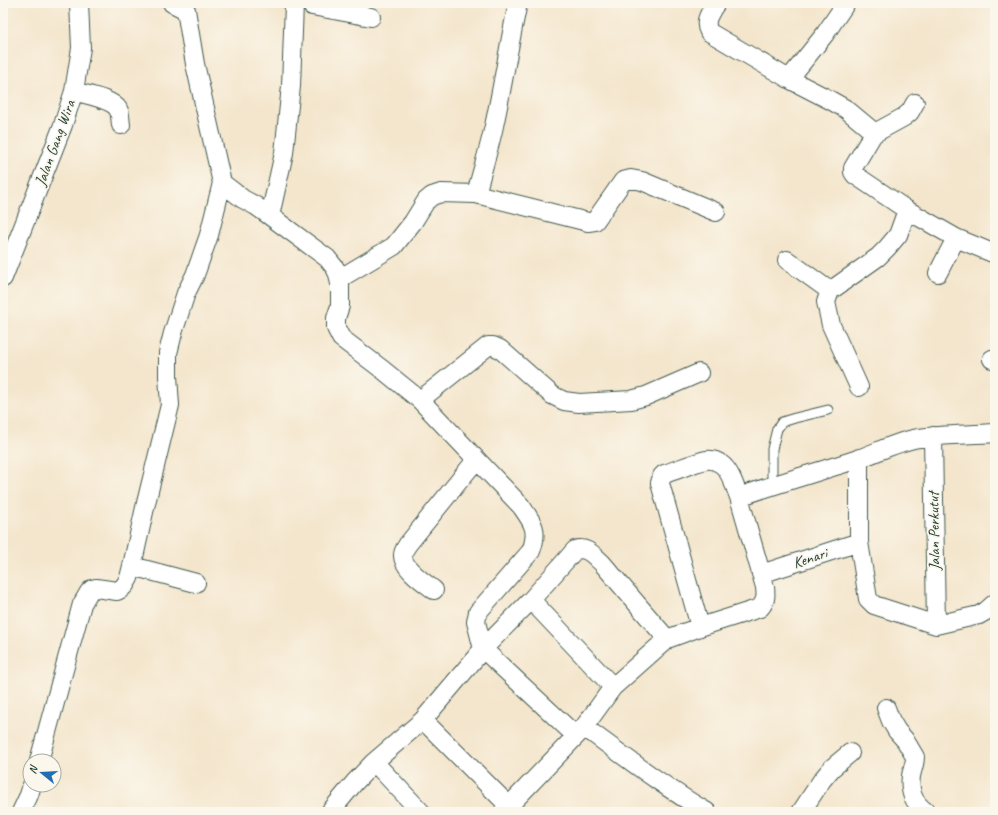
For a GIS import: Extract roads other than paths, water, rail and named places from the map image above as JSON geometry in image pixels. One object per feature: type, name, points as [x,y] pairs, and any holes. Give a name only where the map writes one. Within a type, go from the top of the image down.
[{"type":"street","name":"Jalan Gang Wira","points":[[3,278],[63,125],[74,91],[81,48],[79,3]]},
{"type":"street","points":[[476,194],[494,127],[518,3]]},
{"type":"street","points":[[716,3],[707,21],[706,26],[708,32],[789,79],[846,109],[870,129],[873,134]]},
{"type":"street","points":[[789,79],[825,34],[846,3]]},
{"type":"street","points":[[270,216],[284,153],[292,86],[292,4],[309,7],[313,5],[371,17]]},
{"type":"street","points":[[42,753],[82,604],[88,592],[92,589],[96,588],[117,591],[125,586],[132,566],[170,405],[168,353],[186,293],[209,235],[222,183],[195,64],[184,5]]},
{"type":"street","points":[[74,91],[113,104],[118,110],[121,125]]},
{"type":"street","points":[[915,103],[910,112],[904,117],[873,134],[853,168],[854,175],[907,210],[956,238],[995,254]]},
{"type":"street","points":[[339,279],[394,246],[413,222],[426,201],[432,196],[441,193],[476,194],[588,222],[595,221],[623,181],[631,179],[642,181],[716,212]]},
{"type":"street","points":[[222,183],[327,258],[335,268],[340,284],[340,306],[336,318],[336,328],[341,338],[420,400],[521,506],[530,519],[534,530],[535,541],[531,551],[478,612],[476,622],[483,649],[580,732],[652,776],[697,810]]},
{"type":"street","points":[[859,387],[831,325],[826,302],[830,291],[878,257],[887,248],[898,235],[907,210]]},
{"type":"street","points":[[938,273],[956,238]]},
{"type":"street","points":[[787,260],[830,291]]},
{"type":"street","points":[[420,400],[488,346],[493,346],[500,349],[552,395],[564,401],[579,403],[631,400],[646,396],[699,373]]},
{"type":"street","points":[[739,497],[860,458],[904,441],[933,436],[995,434]]},
{"type":"street","name":"Jalan Perkutut","points":[[933,436],[936,625]]},
{"type":"street","points":[[860,458],[859,542],[868,599],[874,605],[936,625],[980,615],[995,603]]},
{"type":"street","points":[[434,590],[407,567],[403,561],[403,554],[408,544],[476,460]]},
{"type":"street","points":[[423,720],[506,809],[580,732],[614,687],[667,639],[760,608],[763,605],[766,596],[765,587],[739,497],[734,484],[722,464],[715,461],[706,460],[664,474],[660,483],[700,627]]},
{"type":"street","name":"Kenari","points":[[761,574],[859,542]]},
{"type":"street","points":[[330,812],[374,762],[423,720],[483,649],[531,600],[575,550],[579,548],[592,553],[667,639]]},
{"type":"street","points":[[132,566],[196,583]]},
{"type":"street","points":[[531,600],[614,687]]},
{"type":"street","points":[[886,708],[891,721],[915,757],[910,790],[918,805],[926,812]]},
{"type":"street","points":[[801,812],[822,780],[832,768],[850,753]]},
{"type":"street","points":[[374,762],[421,812]]},
{"type":"street","points":[[21,812],[30,793]]},
{"type":"lane","points":[[772,486],[772,449],[777,429],[782,422],[828,410]]}]
